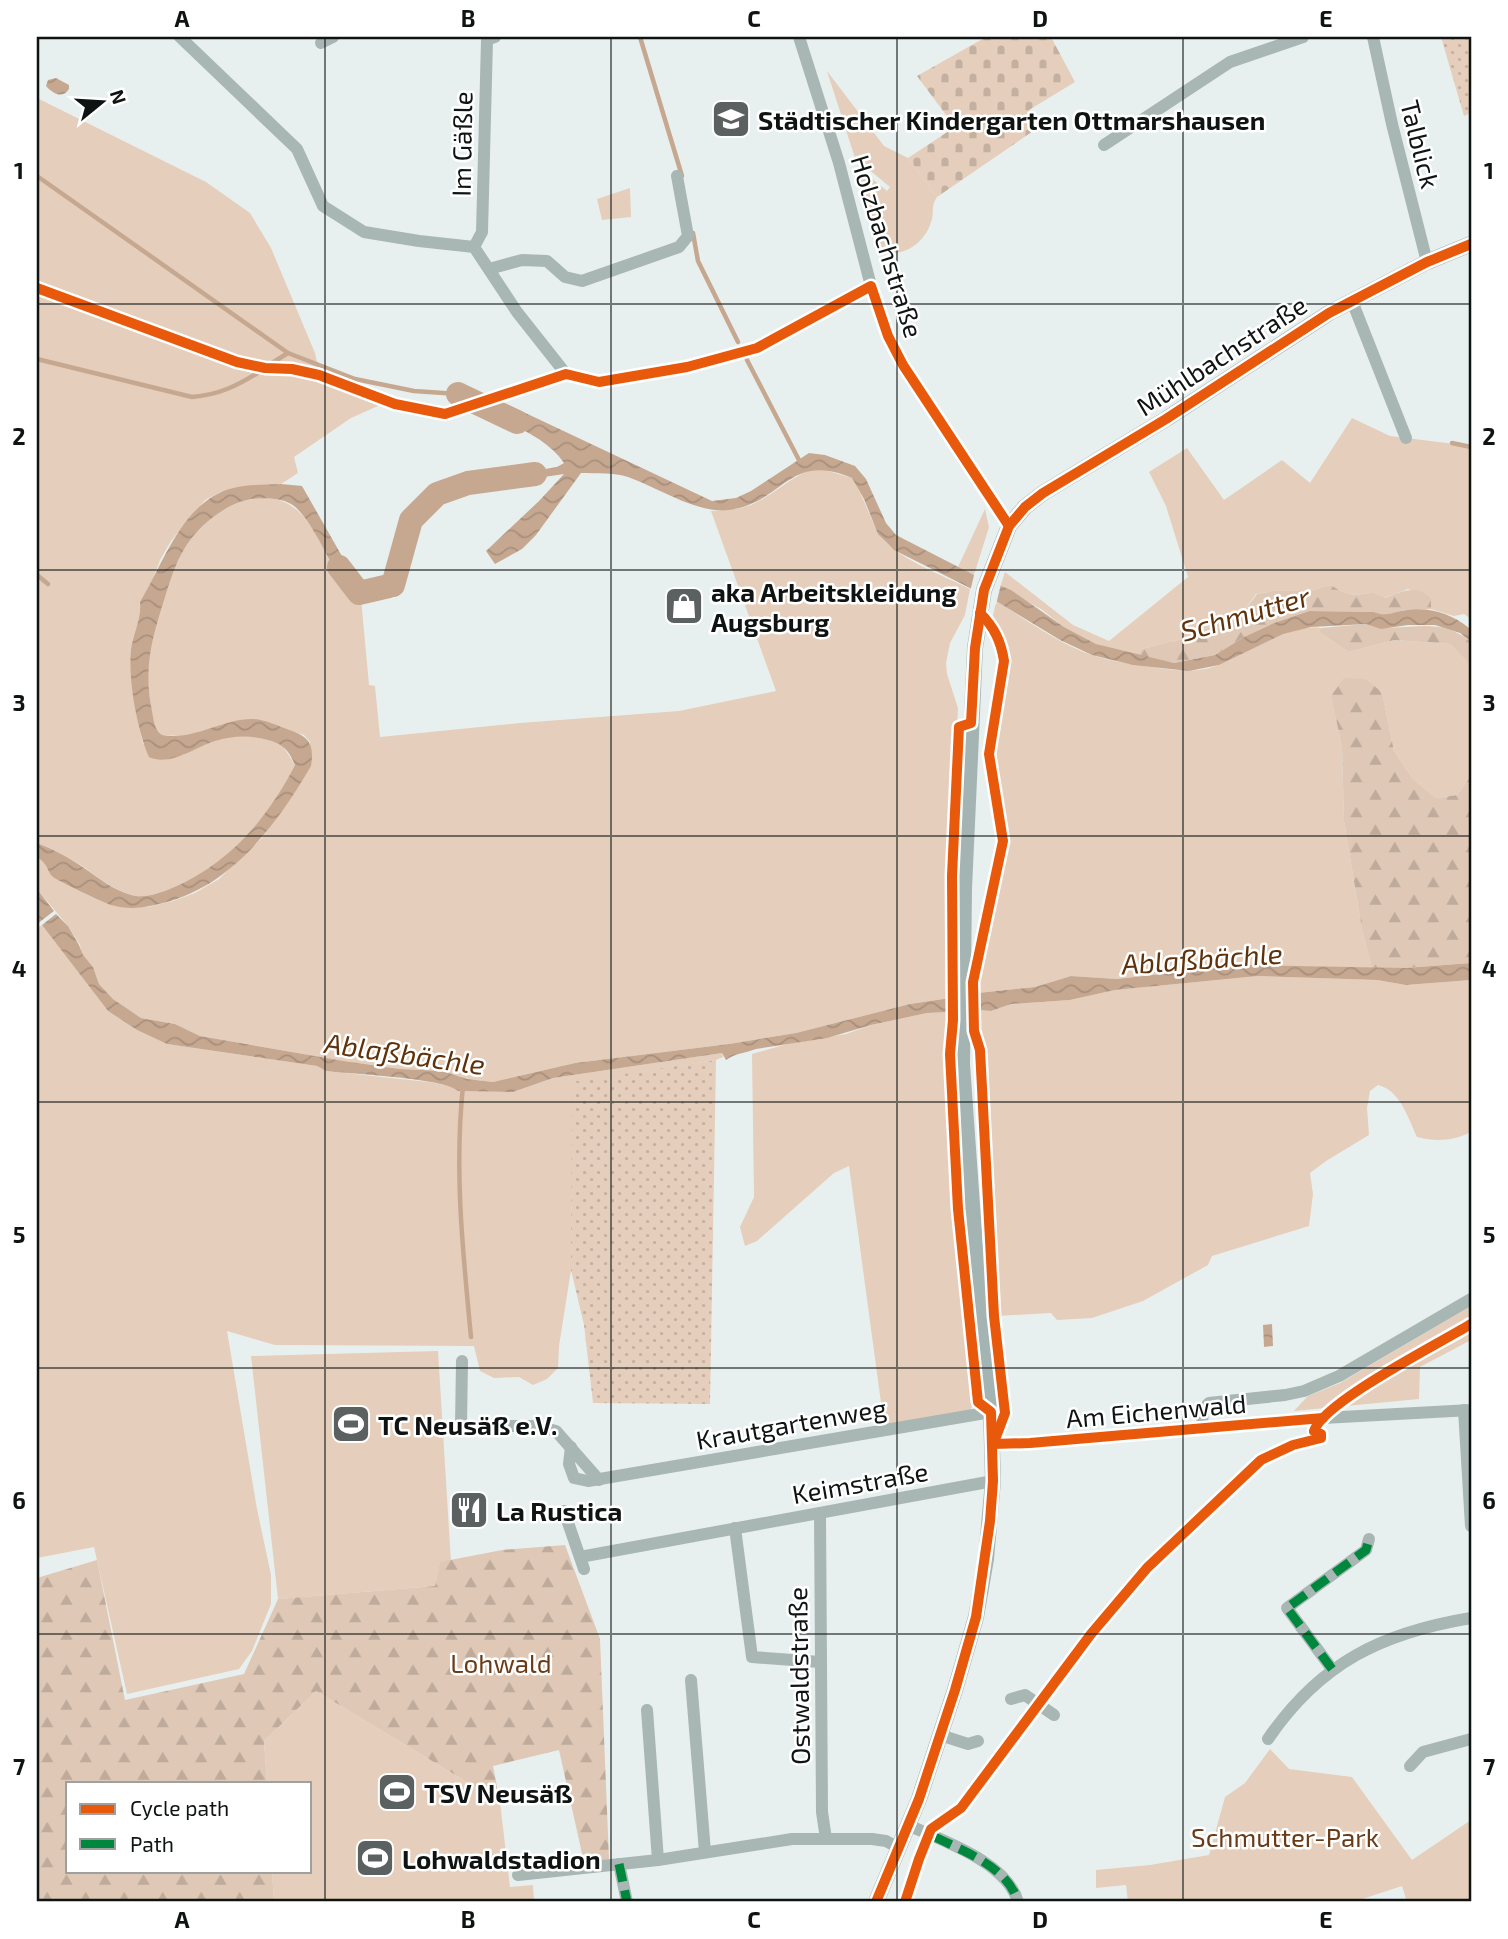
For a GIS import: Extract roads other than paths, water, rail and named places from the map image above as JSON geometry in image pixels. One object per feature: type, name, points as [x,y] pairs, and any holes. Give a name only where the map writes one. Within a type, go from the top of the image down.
[{"type":"street","points":[[180,37],[297,149],[323,206],[364,232],[474,247],[517,313],[566,374]]},
{"type":"street","name":"Holzbachstraße","points":[[799,37],[839,163],[871,286],[888,335],[903,365],[1009,526]]},
{"type":"street","points":[[1104,145],[1230,62],[1303,37]]},
{"type":"street","name":"Talblick","points":[[1373,37],[1427,262]]},
{"type":"street","name":"Im Gäßle","points":[[474,247],[482,232],[486,38]]},
{"type":"street","points":[[489,270],[522,260],[547,261],[565,277],[582,281],[679,247],[688,236],[677,176]]},
{"type":"street","name":"Mühlbachstraße","points":[[1009,526],[1025,507],[1043,493],[1166,419],[1301,330],[1427,262],[1471,244]]},
{"type":"street","points":[[445,414],[566,374],[599,382],[687,367],[757,348],[871,286]]},
{"type":"street","points":[[1352,302],[1406,438]]},
{"type":"street","points":[[876,1902],[919,1799],[967,1653],[986,1559],[993,1480],[992,1412],[968,1158],[962,1063],[964,889],[974,667],[980,613],[992,567],[1009,526]]},
{"type":"street","name":"Am Eichenwald","points":[[1203,1429],[1202,1413],[1209,1404],[1304,1391],[1339,1376],[1471,1299]]},
{"type":"street","points":[[462,1361],[461,1426],[546,1427],[560,1434],[599,1480]]},
{"type":"street","points":[[1468,1410],[1471,1526]]},
{"type":"street","name":"Am Eichenwald","points":[[993,1444],[1323,1418],[1468,1410]]},
{"type":"street","name":"Krautgartenweg","points":[[571,1447],[569,1464],[573,1478],[582,1481],[599,1480],[992,1412]]},
{"type":"street","name":"Keimstraße","points":[[564,1511],[582,1563],[735,1528],[993,1480]]},
{"type":"street","name":"Ostwaldstraße","points":[[820,1513],[822,1812],[826,1839]]},
{"type":"street","points":[[735,1528],[752,1657],[820,1662]]},
{"type":"street","points":[[1332,1670],[1287,1608],[1366,1550],[1369,1539]]},
{"type":"street","points":[[1268,1739],[1306,1691],[1348,1658],[1386,1640],[1471,1618]]},
{"type":"street","points":[[691,1680],[705,1852]]},
{"type":"street","points":[[1011,1699],[1025,1695],[1054,1715]]},
{"type":"street","points":[[647,1710],[657,1860]]},
{"type":"street","points":[[940,1735],[968,1744],[978,1741]]},
{"type":"street","points":[[1410,1766],[1423,1752],[1471,1739]]},
{"type":"street","points":[[908,1825],[993,1868],[1011,1885],[1018,1902]]},
{"type":"street","points":[[518,1875],[657,1860],[758,1843],[872,1839],[886,1841],[897,1847]]},
{"type":"street","points":[[619,1864],[627,1902]]},
{"type":"water","points":[[56,78],[69,85],[64,94],[55,93],[46,86],[48,80]]},
{"type":"water","points":[[502,402],[712,501],[736,498],[751,491],[809,453],[825,455],[855,466],[866,479],[886,523],[896,535],[974,575],[1011,590],[1064,627],[1096,644],[1174,663],[1215,655],[1244,637],[1309,611],[1384,614],[1420,609],[1446,614],[1461,622],[1471,630],[1471,642],[1460,633],[1435,625],[1381,629],[1366,624],[1311,627],[1283,634],[1219,665],[1189,671],[1133,665],[1092,655],[1060,640],[996,601],[894,550],[878,534],[852,478],[831,471],[799,474],[747,506],[729,510],[691,504],[623,475],[581,473],[536,535],[522,549],[495,564],[486,551],[564,474],[505,483],[503,476],[557,467],[564,463],[537,438],[480,410]]},
{"type":"water","points":[[281,484],[302,486],[355,579],[361,598],[354,598],[345,588],[311,526],[294,506],[278,499],[265,498],[239,502],[216,515],[196,533],[175,567],[153,640],[149,695],[155,724],[162,735],[196,733],[241,720],[269,722],[306,738],[311,748],[311,766],[283,809],[250,850],[210,883],[188,895],[150,906],[124,908],[111,905],[56,879],[37,857],[37,843],[67,857],[124,893],[147,896],[172,888],[211,867],[228,853],[259,821],[284,785],[295,765],[283,747],[264,739],[227,738],[174,758],[165,760],[149,757],[134,705],[130,662],[140,602],[187,520],[215,495],[233,488]]},
{"type":"water","points":[[37,889],[54,911],[37,924]]},
{"type":"water","points":[[56,914],[68,926],[83,955],[93,967],[99,984],[113,999],[141,1018],[175,1024],[200,1036],[344,1061],[400,1069],[443,1071],[467,1079],[493,1082],[575,1063],[796,1033],[910,1004],[950,998],[950,1012],[927,1013],[827,1038],[756,1049],[726,1060],[722,1053],[553,1078],[513,1092],[458,1091],[417,1080],[326,1071],[317,1066],[167,1044],[137,1030],[108,1011],[42,925]]},
{"type":"water","points":[[1471,963],[1471,980],[1406,985],[1377,980],[1258,976],[1115,990],[1070,1000],[1011,1004],[991,1011],[978,1010],[978,993],[1035,987],[1071,976],[1117,979],[1242,965],[1405,968]]},
{"type":"water","points":[[1272,1324],[1273,1346],[1264,1347],[1263,1325]]},
{"type":"waterway","points":[[640,37],[682,176]]},
{"type":"waterway","points":[[37,176],[288,353],[355,379],[414,391],[458,394]]},
{"type":"waterway","points":[[693,233],[698,261],[738,342]]},
{"type":"waterway","points":[[272,363],[288,353]]},
{"type":"waterway","points":[[37,359],[192,397],[227,389],[259,372]]},
{"type":"waterway","points":[[747,360],[800,462]]},
{"type":"waterway","points":[[458,394],[517,422]]},
{"type":"waterway","points":[[1452,443],[1471,447]]},
{"type":"waterway","points":[[393,585],[411,520],[437,494],[468,483],[535,474]]},
{"type":"waterway","name":"Schmutter","points":[[339,567],[359,593],[389,586]]},
{"type":"waterway","points":[[37,575],[48,584]]},
{"type":"waterway","name":"Ablaßbächle","points":[[463,1086],[459,1181],[471,1337]]},
{"type":"place","name":"Städtischer Kindergarten Ottmarshausen","points":[[731,119]]},
{"type":"place","name":"aka Arbeitskleidung Augsburg","points":[[684,606]]},
{"type":"place","name":"TC Neusäß e.V.","points":[[351,1424]]},
{"type":"place","name":"La Rustica","points":[[469,1510]]},
{"type":"place","name":"TSV Neusäß","points":[[397,1792]]},
{"type":"place","name":"Lohwaldstadion","points":[[375,1858]]},
{"type":"park label","name":"Lohwald","points":[[501,1662]]},
{"type":"park label","name":"Schmutter-Park","points":[[1285,1836]]}]
